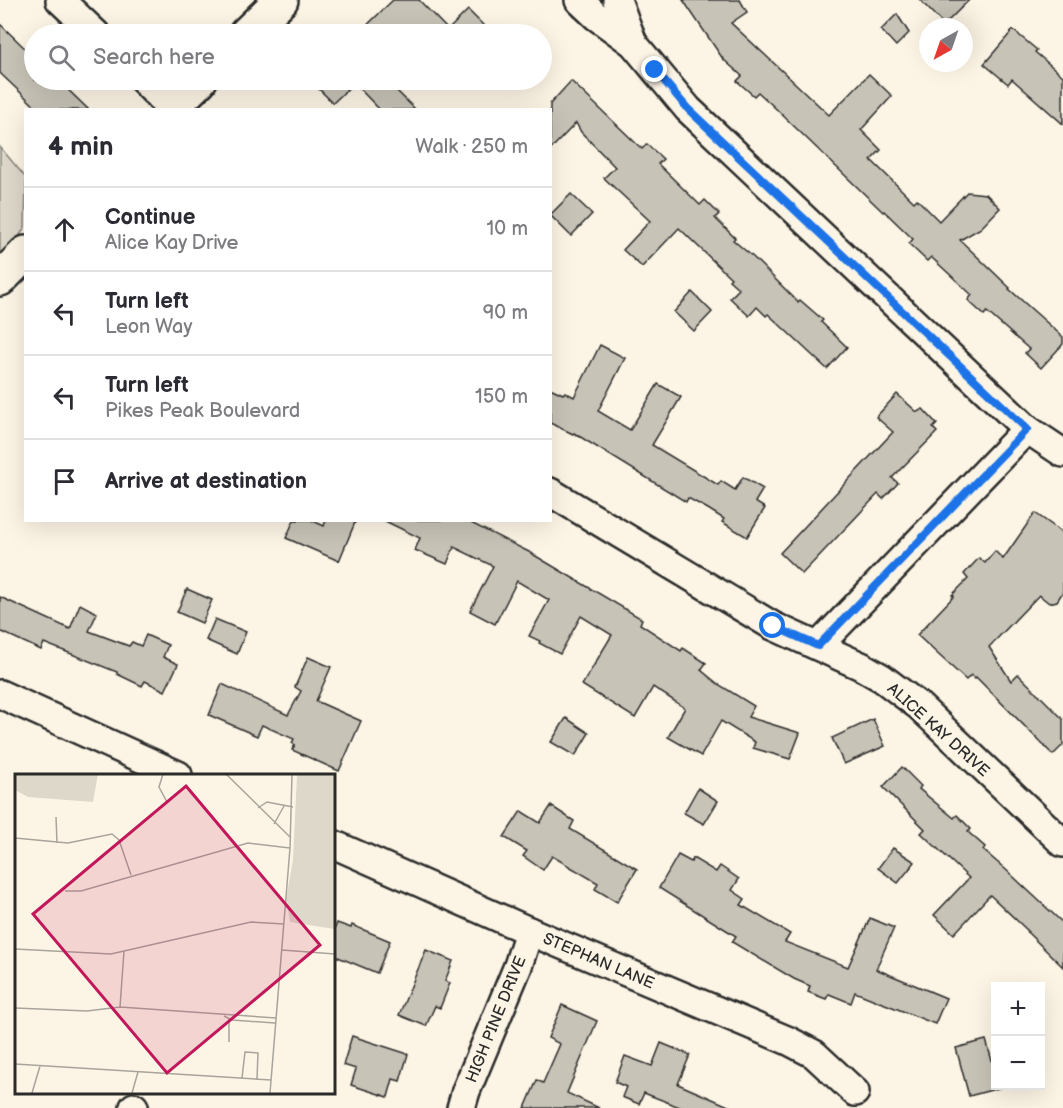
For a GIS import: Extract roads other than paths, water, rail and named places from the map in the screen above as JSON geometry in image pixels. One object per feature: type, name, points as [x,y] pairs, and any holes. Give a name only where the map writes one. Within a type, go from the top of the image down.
[{"type":"main road","points":[[256,24],[281,0]]},
{"type":"main road","points":[[171,108],[190,90]]},
{"type":"main road","points":[[0,279],[24,255]]},
{"type":"street","points":[[60,0],[85,24]]},
{"type":"street","points":[[579,0],[596,16],[633,43],[688,109],[1027,429],[1063,453]]},
{"type":"street","points":[[617,0],[633,43]]},
{"type":"street","points":[[152,90],[169,108]]},
{"type":"street","points":[[818,646],[1027,429]]},
{"type":"street","name":"ALICE KAY DRIVE","points":[[552,493],[773,626],[882,678],[919,706],[1063,843]]},
{"type":"street","points":[[0,694],[175,774]]},
{"type":"street","name":"STEPHAN LANE","points":[[334,844],[529,931],[789,1041],[814,1054],[855,1092]]},
{"type":"street","name":"HIGH PINE DRIVE","points":[[461,1108],[518,966],[529,931]]}]
